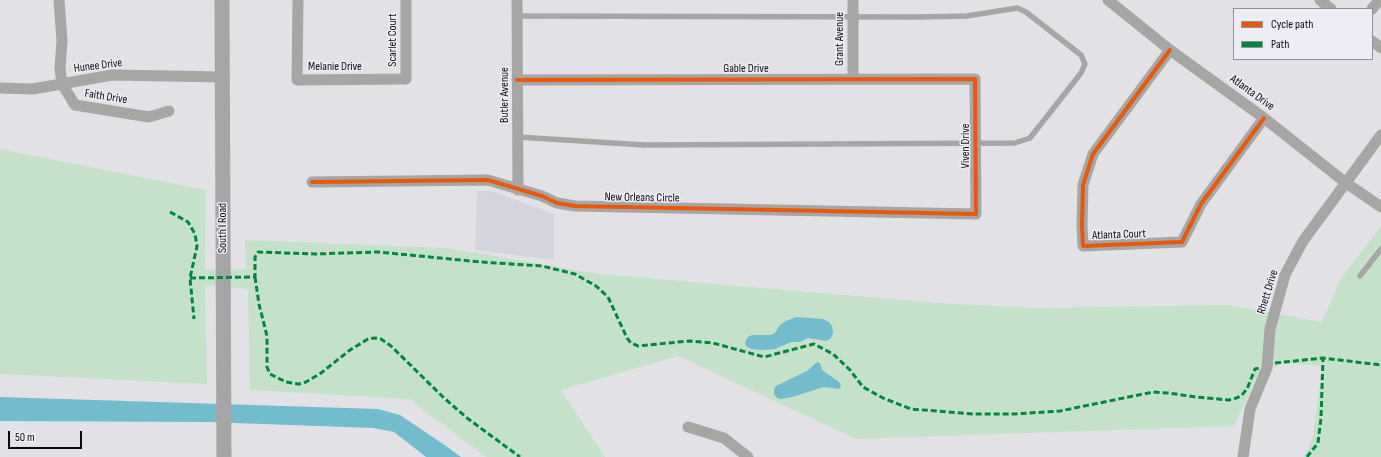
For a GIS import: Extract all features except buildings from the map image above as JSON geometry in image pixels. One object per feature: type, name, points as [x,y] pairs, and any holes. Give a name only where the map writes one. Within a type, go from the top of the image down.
[{"type":"main road","name":"South I Road","points":[[222,0],[224,457]]},
{"type":"street","name":"Faith Drive","points":[[59,0],[62,41],[60,68],[62,84],[75,105],[148,117],[170,111]]},
{"type":"street","name":"Melanie Drive","points":[[298,0],[297,80],[406,79]]},
{"type":"street","name":"Scarlet Court","points":[[406,0],[406,79]]},
{"type":"street","name":"Butler Avenue","points":[[517,0],[518,190]]},
{"type":"street","name":"Grant Avenue","points":[[853,0],[853,79]]},
{"type":"street","name":"Atlanta Drive","points":[[1108,0],[1170,50],[1264,118],[1346,183],[1381,207]]},
{"type":"street","points":[[1320,0],[1330,8]]},
{"type":"street","points":[[1373,8],[1379,0]]},
{"type":"street","points":[[1373,42],[1381,48]]},
{"type":"street","name":"Atlanta Court","points":[[1170,50],[1093,154],[1083,185],[1083,246],[1182,242],[1201,204],[1264,118]]},
{"type":"street","name":"Hunee Drive","points":[[0,88],[33,88],[112,75],[223,77]]},
{"type":"street","name":"Gable Drive","points":[[518,80],[976,79]]},
{"type":"street","name":"Viven Drive","points":[[976,79],[976,214]]},
{"type":"street","name":"Rhett Drive","points":[[1243,457],[1250,409],[1267,368],[1270,329],[1285,275],[1303,241],[1381,135]]},
{"type":"street","name":"New Orleans Circle","points":[[312,182],[488,180],[542,196],[557,203],[575,206],[976,214]]},
{"type":"street","points":[[688,427],[724,438],[748,457]]},
{"type":"lane","points":[[517,16],[915,17],[967,16],[1017,8],[1026,12],[1081,55],[1085,64],[1081,73],[1030,138],[1015,143],[644,145],[518,137]]},
{"type":"lane","points":[[1360,276],[1381,249]]},
{"type":"shaded area","points":[[477,191],[491,191],[554,214],[554,260],[475,250]]},
{"type":"green space","points":[[0,149],[206,190],[205,270],[246,269],[245,240],[447,248],[599,274],[938,303],[1034,308],[1228,305],[1322,322],[1341,278],[1381,226],[1381,457],[1304,457],[1313,437],[1322,366],[1285,363],[1258,374],[1234,426],[856,439],[678,356],[561,390],[605,457],[486,457],[409,399],[250,390],[248,289],[205,285],[207,384],[0,374]]},
{"type":"water","points":[[796,317],[823,319],[829,322],[832,326],[832,336],[826,341],[808,338],[800,342],[791,342],[775,349],[751,349],[746,346],[745,342],[748,337],[752,335],[771,335],[775,333],[780,325]]},
{"type":"water","points":[[817,362],[820,363],[822,370],[839,382],[841,386],[839,389],[824,387],[792,397],[781,399],[777,398],[774,394],[774,389],[776,386],[807,371]]},
{"type":"water","points":[[0,397],[378,409],[400,415],[461,457],[426,457],[394,432],[374,428],[207,422],[0,421]]},
{"type":"marked path","points":[[170,212],[188,222],[195,234],[197,246],[190,278],[194,319]]},
{"type":"marked path","points":[[190,278],[255,277],[255,257],[258,252],[315,254],[378,252],[481,262],[542,266],[575,274],[596,286],[608,297],[627,338],[631,343],[638,346],[689,341],[713,343],[764,357],[814,344],[833,354],[850,370],[863,387],[883,398],[911,409],[973,414],[1014,414],[1060,411],[1153,392],[1229,400],[1241,396],[1247,389],[1255,369],[1259,368]]},
{"type":"marked path","points":[[255,277],[259,304],[267,336],[267,367],[270,374],[286,382],[299,384],[306,382],[321,373],[350,350],[368,339],[381,339],[391,346],[443,397],[467,418],[520,457]]},
{"type":"marked path","points":[[1275,363],[1323,358],[1381,365]]},
{"type":"marked path","points":[[1307,457],[1318,443],[1321,418],[1323,358]]},
{"type":"cycle path","points":[[1170,50],[1093,154],[1083,185],[1083,246],[1182,242],[1201,204],[1264,118]]},
{"type":"cycle path","points":[[312,182],[488,180],[542,196],[557,203],[575,206],[976,214],[975,79],[517,80]]}]
